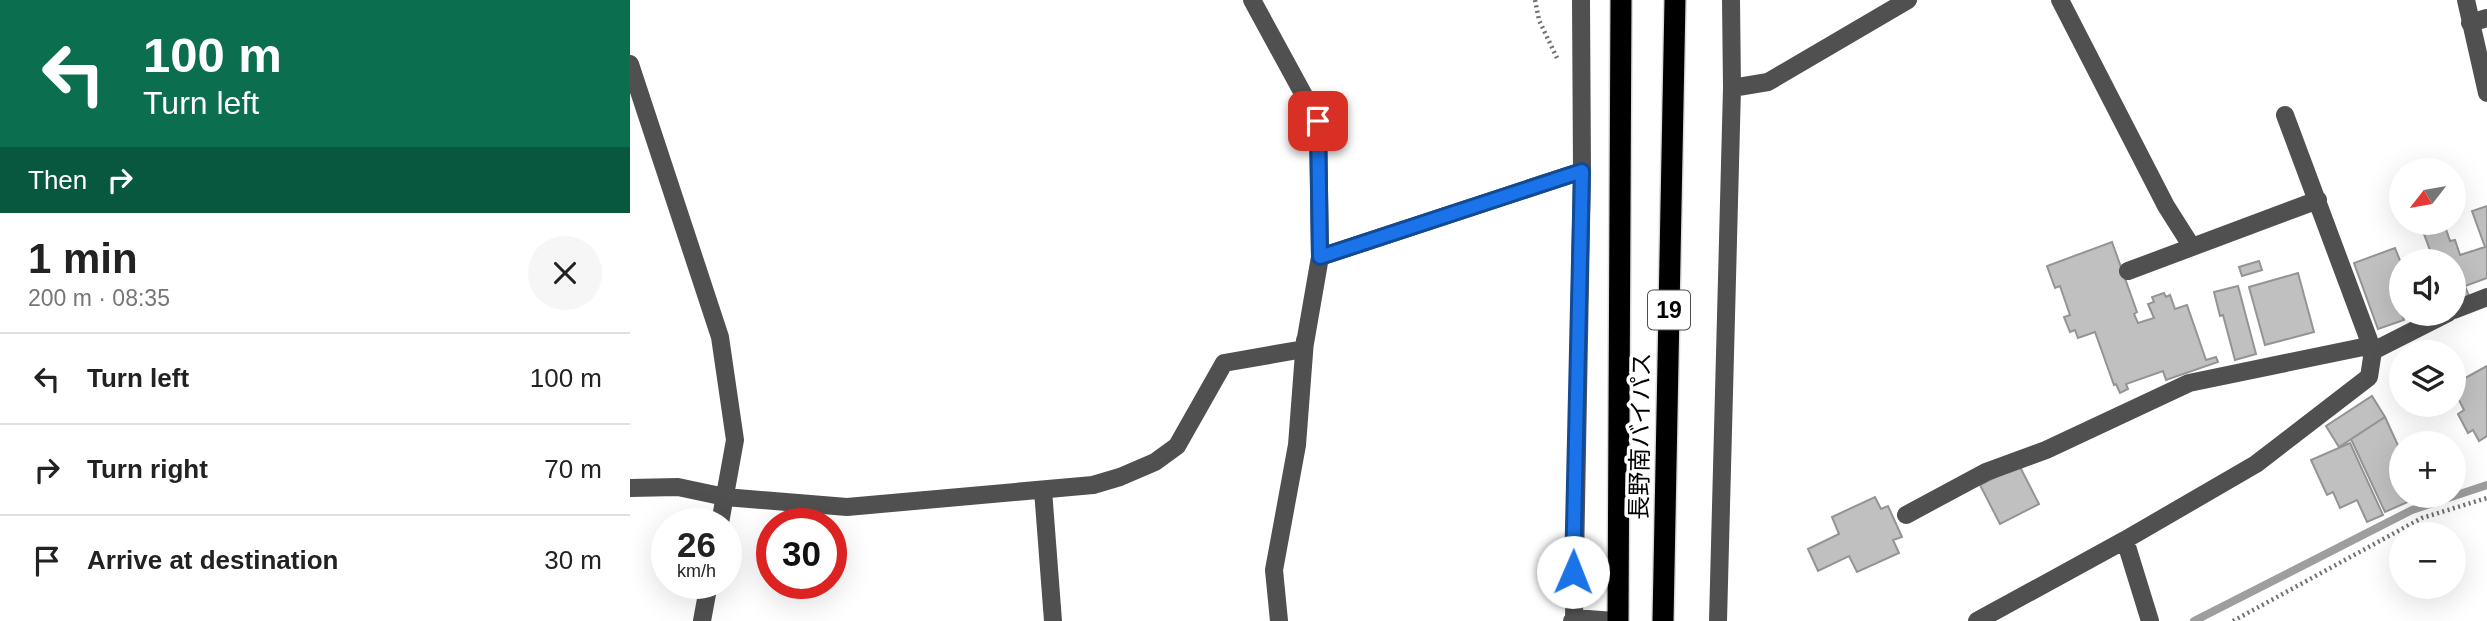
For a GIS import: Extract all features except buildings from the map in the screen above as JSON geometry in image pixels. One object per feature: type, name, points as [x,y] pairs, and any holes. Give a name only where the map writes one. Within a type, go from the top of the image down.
[{"type":"highway","name":"長野南バイパス","points":[[1616,621],[1621,0]]},
{"type":"highway","name":"長野南バイパス","points":[[1663,621],[1675,0]]},
{"type":"street","points":[[630,488],[678,487],[725,497],[847,507],[1093,485],[1155,462],[1177,446],[1224,363],[1304,349],[1320,257],[1318,121],[1252,0]]},
{"type":"street","points":[[1581,0],[1582,171],[1573,619],[1616,621]]},
{"type":"street","points":[[1718,621],[1732,88],[1731,0]]},
{"type":"street","points":[[1732,88],[1768,82],[1908,0]]},
{"type":"street","points":[[2060,0],[2166,206],[2192,247]]},
{"type":"street","points":[[2466,0],[2478,20],[2487,93]]},
{"type":"street","points":[[630,64],[719,337],[735,440],[723,508]]},
{"type":"street","points":[[1977,621],[2256,464],[2369,377],[2373,351],[2286,115]]},
{"type":"street","points":[[1320,257],[1582,171]]},
{"type":"street","points":[[2128,271],[2318,200]]},
{"type":"street","points":[[2466,305],[2487,297]]},
{"type":"street","points":[[1906,515],[1986,472],[2046,450],[2189,383],[2363,347],[2373,351],[2422,326]]},
{"type":"street","points":[[1279,621],[1274,570],[1297,445],[1305,340]]},
{"type":"street","points":[[1043,490],[1053,621]]},
{"type":"street","points":[[2125,540],[2150,621]]},
{"type":"street","points":[[702,621],[706,599]]},
{"type":"path","points":[[2233,621],[2422,518],[2487,498]]},
{"type":"waterway","points":[[2194,621],[2412,510],[2487,485]]},
{"type":"route","points":[[1318,121],[1320,257],[1582,171],[1573,572]]}]
